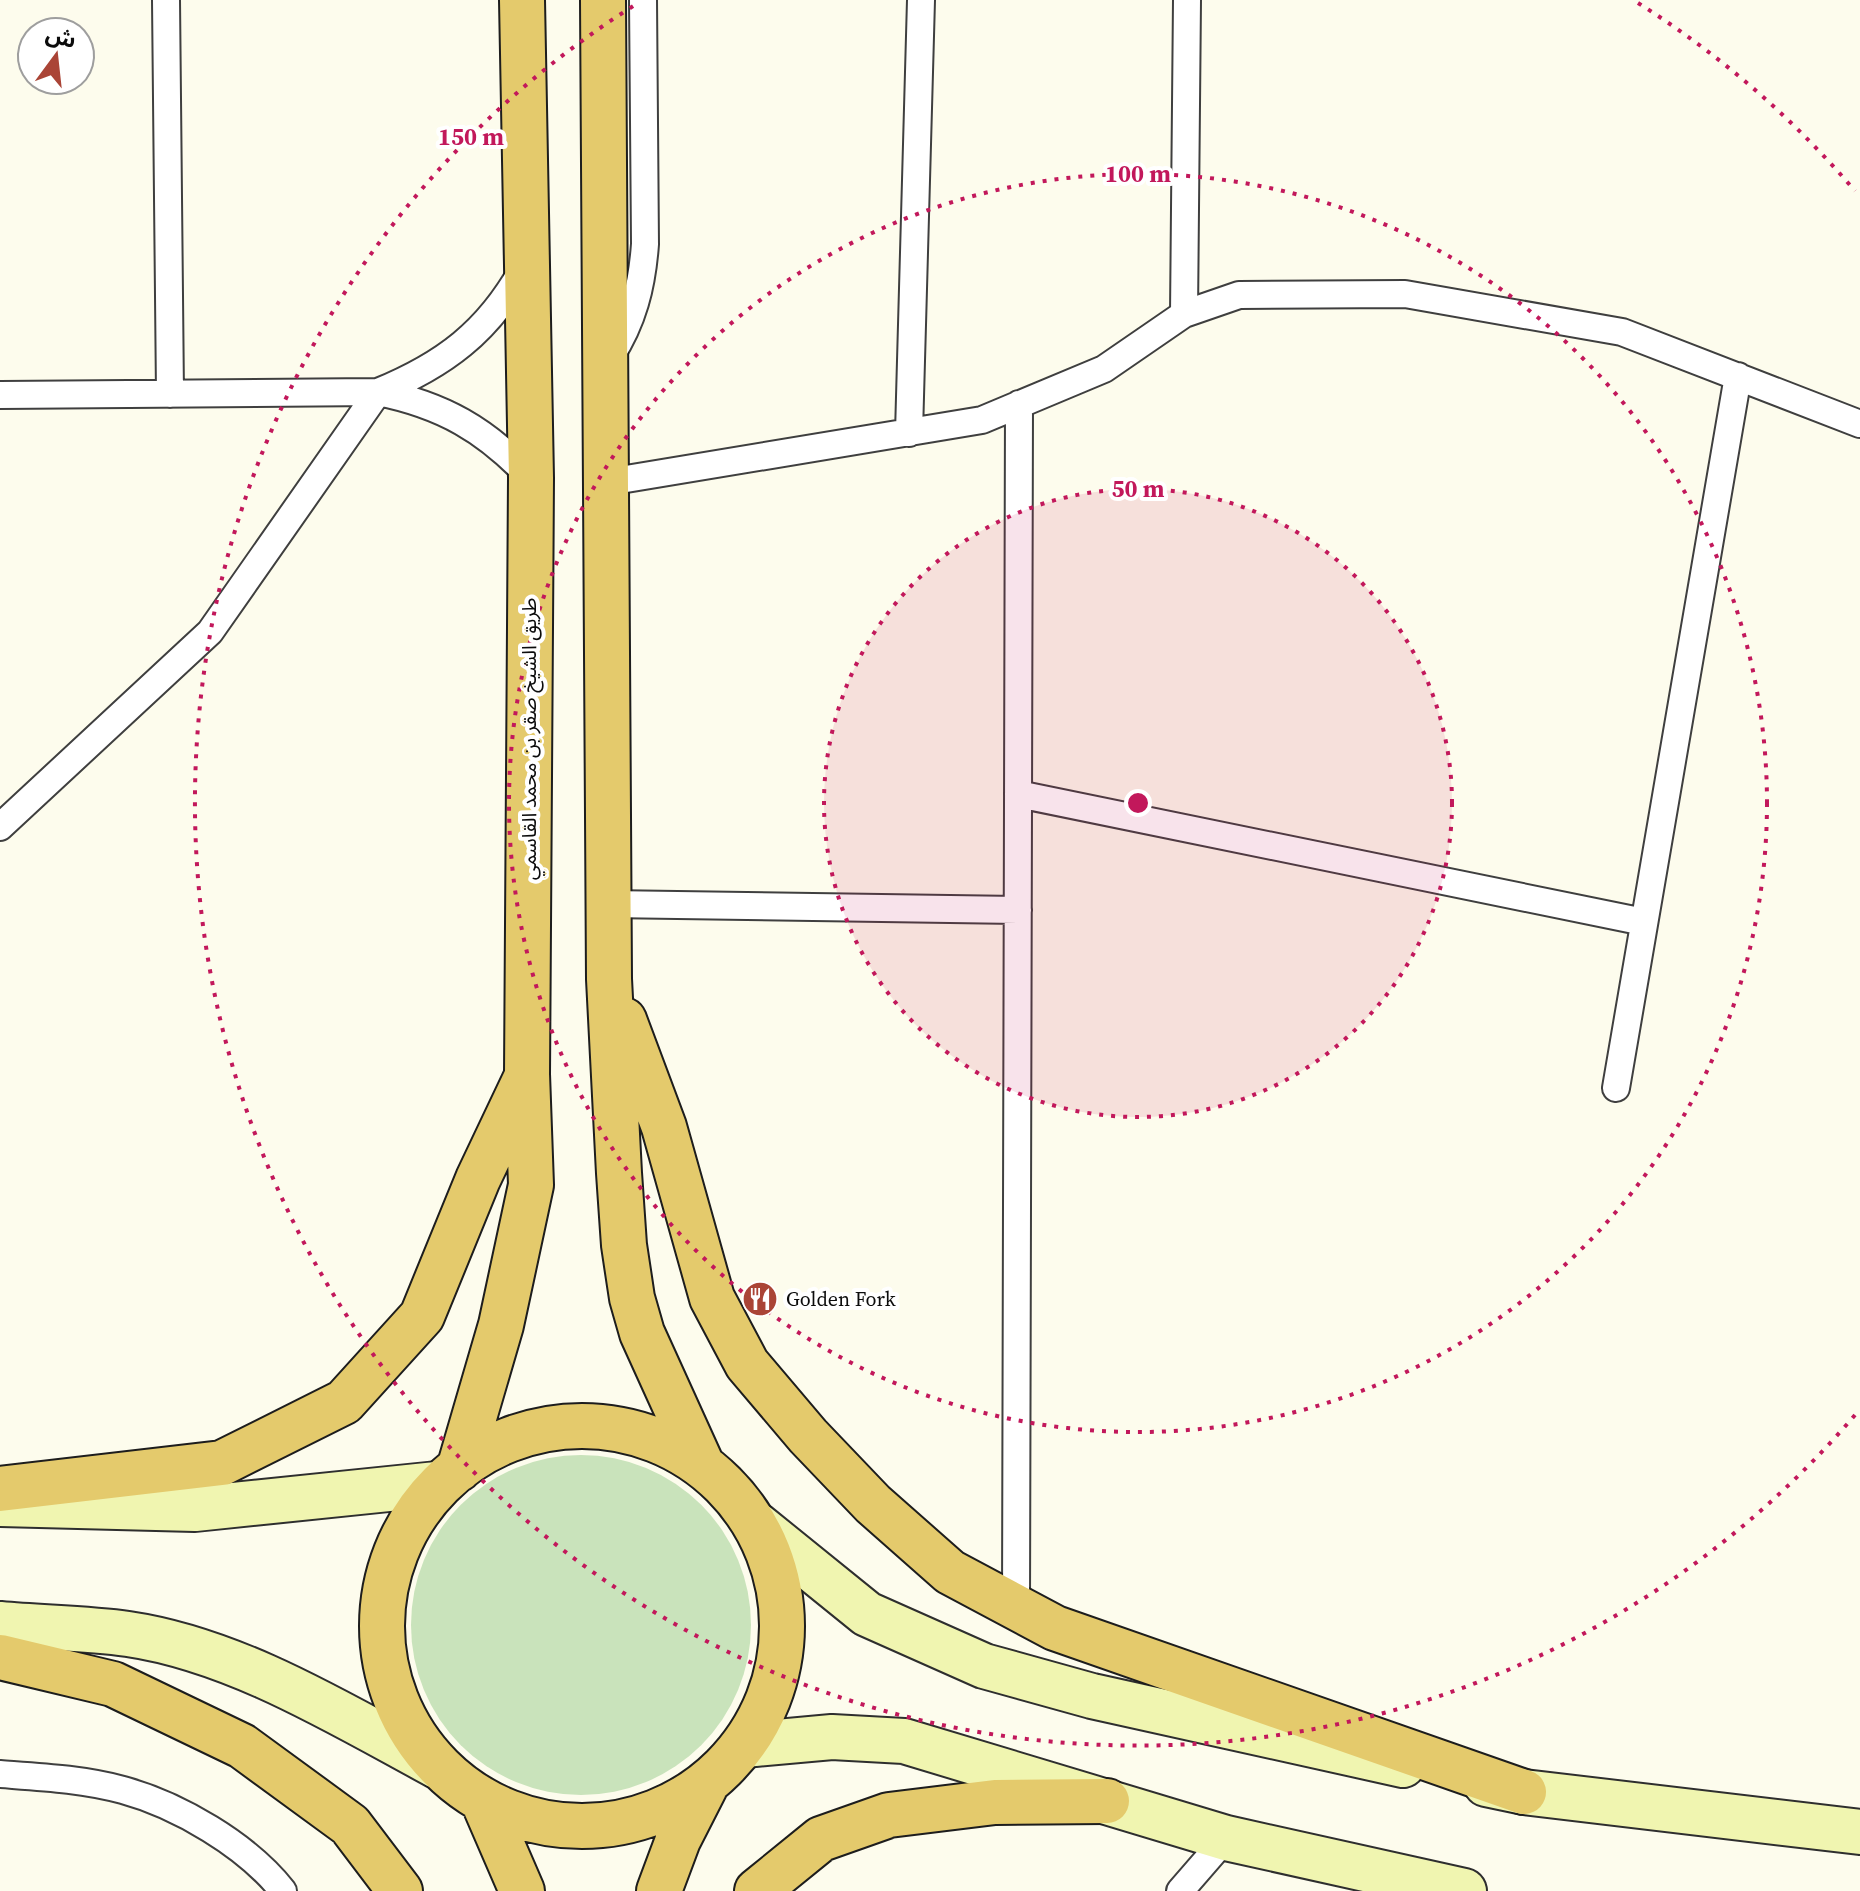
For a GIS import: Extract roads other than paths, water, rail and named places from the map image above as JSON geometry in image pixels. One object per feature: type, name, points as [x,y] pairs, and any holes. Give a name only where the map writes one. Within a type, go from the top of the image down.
[{"type":"highway","name":"طريق الشيخ صقر بن محمد القاسمي","points":[[448,1477],[501,1325],[531,1185],[527,1074],[531,478],[522,0]]},
{"type":"highway","points":[[603,0],[609,979],[621,1202],[632,1298],[642,1333],[701,1463],[757,1525],[783,1598],[778,1675],[745,1745],[705,1787],[678,1840],[659,1891]]},
{"type":"highway","points":[[609,979],[664,1127],[712,1298],[747,1364],[808,1436],[873,1504],[950,1572],[1055,1628],[1524,1792]]},
{"type":"highway","points":[[0,1489],[222,1463],[344,1402],[422,1316],[478,1179],[527,1074]]},
{"type":"highway","points":[[701,1463],[636,1432],[601,1425],[565,1425],[527,1431],[496,1444],[448,1477],[395,1550],[380,1625],[395,1701],[437,1766],[483,1801],[538,1822],[596,1826],[653,1814],[705,1787]]},
{"type":"highway","points":[[0,1657],[113,1684],[242,1746],[350,1825],[400,1891]]},
{"type":"highway","points":[[483,1801],[522,1891]]},
{"type":"highway","points":[[757,1891],[821,1839],[889,1815],[995,1802],[1107,1801]]},
{"type":"main road","points":[[0,1504],[195,1509],[448,1477]]},
{"type":"main road","points":[[757,1525],[867,1614],[984,1666],[1108,1700],[1524,1792],[1860,1832]]},
{"type":"main road","points":[[0,1624],[130,1634],[208,1654],[302,1694],[437,1766]]},
{"type":"main road","points":[[745,1745],[832,1737],[904,1741],[1226,1838],[1464,1891]]},
{"type":"lane","points":[[166,0],[170,394]]},
{"type":"lane","points":[[606,364],[623,337],[643,276],[643,0]]},
{"type":"lane","points":[[909,433],[921,0]]},
{"type":"lane","points":[[1184,314],[1187,0]]},
{"type":"lane","points":[[0,827],[210,632],[378,392],[412,378],[445,359],[470,339],[511,291],[526,262]]},
{"type":"lane","points":[[608,482],[982,420],[1104,369],[1184,314],[1239,295],[1405,294],[1622,332],[1860,424]]},
{"type":"lane","points":[[1616,1088],[1738,376]]},
{"type":"lane","points":[[0,395],[378,392],[420,402],[465,423],[489,438],[531,478]]},
{"type":"lane","points":[[1016,1608],[1019,404]]},
{"type":"lane","points":[[1018,794],[1644,922]]},
{"type":"lane","points":[[608,904],[1018,910]]},
{"type":"lane","points":[[0,1774],[63,1778],[123,1790],[181,1812],[233,1844],[283,1891]]},
{"type":"lane","points":[[1180,1891],[1226,1838]]},
{"type":"place","name":"Golden Fork","points":[[760,1299]]}]
